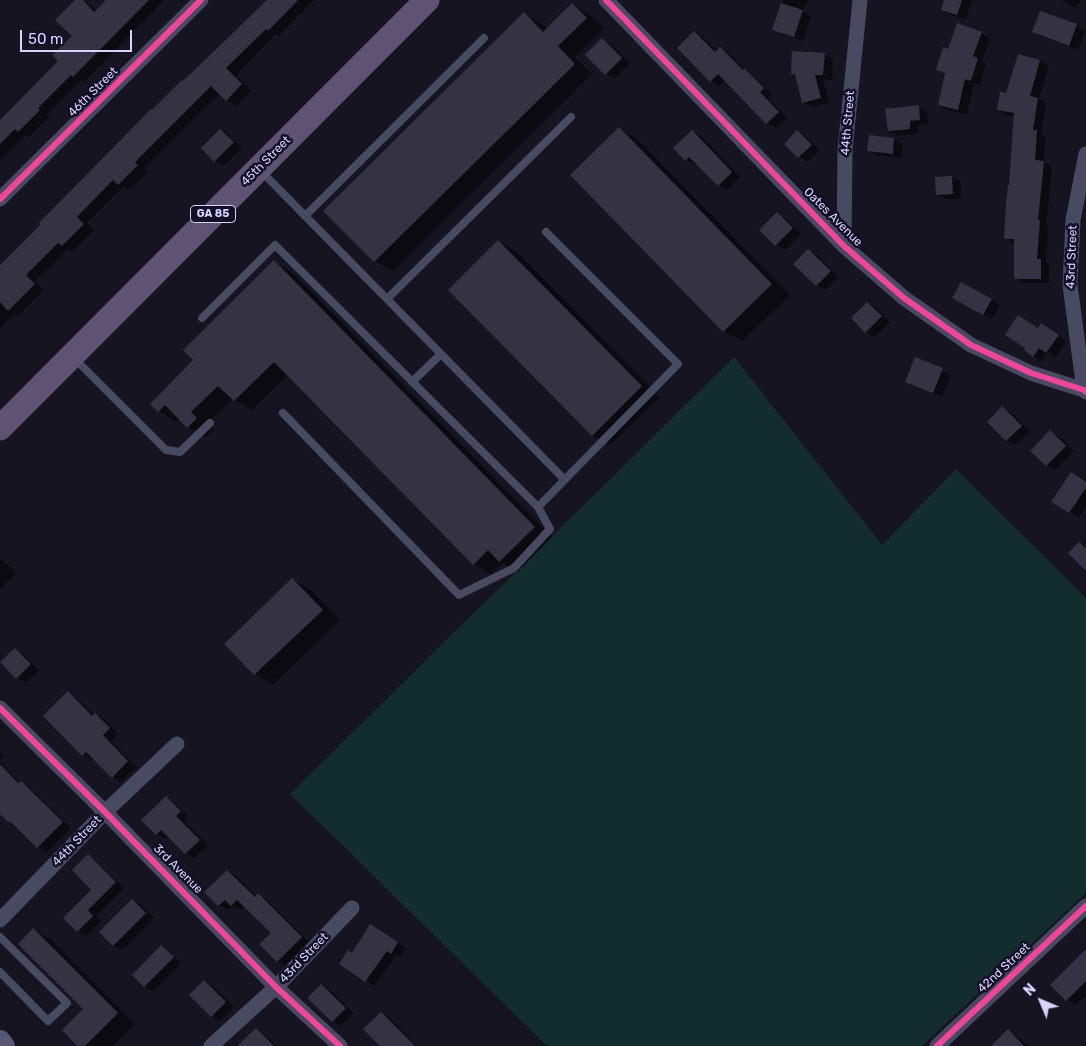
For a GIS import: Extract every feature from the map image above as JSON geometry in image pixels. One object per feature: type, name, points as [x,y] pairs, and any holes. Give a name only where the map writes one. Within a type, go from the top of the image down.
[{"type":"main road","name":"45th Street","points":[[0,428],[427,0]]},
{"type":"main road","points":[[0,1041],[4,1046]]},
{"type":"street","name":"46th Street","points":[[0,199],[201,0]]},
{"type":"street","name":"Oates Avenue","points":[[606,0],[844,246],[904,298],[971,344],[1031,373],[1085,391]]},
{"type":"street","name":"44th Street","points":[[844,246],[845,150],[860,0]]},
{"type":"street","name":"43rd Street","points":[[1085,391],[1070,285],[1074,220],[1086,154]]},
{"type":"street","name":"3rd Avenue","points":[[0,708],[105,812],[276,987],[340,1046]]},
{"type":"street","name":"44th Street","points":[[0,920],[105,812],[177,744]]},
{"type":"street","name":"42nd Street","points":[[937,1046],[1086,906]]},
{"type":"street","name":"43rd Street","points":[[211,1046],[276,987],[352,908]]},
{"type":"lane","points":[[305,216],[484,38]]},
{"type":"lane","points":[[387,299],[571,117]]},
{"type":"lane","points":[[259,169],[564,479]]},
{"type":"lane","points":[[538,507],[678,364],[546,232]]},
{"type":"lane","points":[[202,318],[275,245],[538,507],[550,529],[514,568],[459,595],[283,413]]},
{"type":"lane","points":[[412,382],[441,354]]},
{"type":"lane","points":[[72,356],[166,450],[180,452],[210,423]]},
{"type":"lane","points":[[0,937],[67,1003],[48,1021],[0,972]]},
{"type":"green space","points":[[734,357],[882,545],[956,469],[1086,598],[1086,893],[922,1046],[547,1046],[290,794]]},
{"type":"building","points":[[75,0],[83,0],[94,12],[106,0],[149,0],[73,77],[71,75],[38,108],[40,110],[18,132],[15,129],[0,144],[0,120],[58,61],[52,55],[72,36],[55,20]]},
{"type":"building","points":[[267,0],[298,0],[268,31],[266,29],[226,68],[242,84],[226,101],[211,86],[135,162],[138,165],[118,185],[113,180],[77,217],[84,224],[62,246],[58,243],[26,275],[35,284],[8,311],[0,302],[0,265],[151,109],[183,81]]},
{"type":"building","points":[[944,0],[962,0],[957,15],[941,10]]},
{"type":"building","points":[[572,3],[587,18],[558,46],[575,64],[374,262],[323,211],[524,12],[543,32]]},
{"type":"building","points":[[781,3],[803,10],[794,37],[772,30]]},
{"type":"building","points":[[1040,11],[1077,24],[1069,46],[1032,32]]},
{"type":"building","points":[[957,23],[982,32],[973,56],[978,58],[971,81],[965,79],[958,110],[938,105],[945,73],[936,70],[943,47],[948,49]]},
{"type":"building","points":[[694,31],[715,52],[720,47],[764,88],[760,92],[779,112],[766,124],[718,74],[710,82],[677,48]]},
{"type":"building","points":[[602,38],[622,58],[605,75],[585,55]]},
{"type":"building","points":[[792,51],[825,53],[823,75],[815,75],[821,98],[802,103],[795,74],[791,74]]},
{"type":"building","points":[[1018,54],[1040,60],[1030,96],[1038,98],[1033,130],[1037,130],[1035,160],[1044,161],[1038,220],[1040,220],[1037,259],[1041,259],[1041,279],[1014,279],[1014,239],[1004,239],[1014,113],[997,110],[1000,92],[1006,93]]},
{"type":"building","points":[[919,105],[920,120],[910,121],[910,129],[888,131],[885,109]]},
{"type":"building","points":[[619,127],[772,284],[723,332],[570,175]]},
{"type":"building","points":[[220,129],[234,142],[214,162],[201,148]]},
{"type":"building","points":[[692,130],[732,172],[718,186],[689,157],[685,161],[673,148]]},
{"type":"building","points":[[797,130],[812,145],[798,158],[784,144]]},
{"type":"building","points":[[869,135],[894,138],[893,154],[867,151]]},
{"type":"building","points":[[952,176],[953,194],[936,195],[935,177]]},
{"type":"building","points":[[777,212],[793,228],[775,246],[759,230]]},
{"type":"building","points":[[498,240],[642,386],[592,436],[448,290]]},
{"type":"building","points":[[808,249],[831,271],[816,286],[793,264]]},
{"type":"building","points":[[274,260],[535,527],[499,562],[488,550],[473,565],[274,362],[234,401],[218,386],[191,412],[197,418],[187,428],[165,405],[158,412],[150,404],[193,360],[183,350]]},
{"type":"building","points":[[961,282],[992,299],[983,315],[952,298]]},
{"type":"building","points":[[867,302],[882,316],[865,333],[851,318]]},
{"type":"building","points":[[1018,315],[1038,328],[1041,323],[1059,335],[1046,353],[1039,348],[1033,357],[1024,350],[1025,348],[1005,335]]},
{"type":"building","points":[[915,357],[943,368],[933,393],[905,382]]},
{"type":"building","points":[[1002,406],[1022,426],[1006,441],[987,422]]},
{"type":"building","points":[[1050,430],[1066,446],[1046,466],[1030,451]]},
{"type":"building","points":[[1071,472],[1086,482],[1086,488],[1069,513],[1051,502]]},
{"type":"building","points":[[1079,542],[1086,549],[1086,571],[1068,553]]},
{"type":"building","points":[[292,578],[323,610],[254,675],[224,644]]},
{"type":"building","points":[[15,648],[31,664],[16,679],[0,662]]},
{"type":"building","points":[[68,691],[92,716],[95,713],[110,728],[103,735],[128,761],[112,778],[86,752],[82,756],[43,716]]},
{"type":"building","points":[[0,764],[18,783],[21,781],[63,822],[37,848],[10,821],[9,823],[0,814]]},
{"type":"building","points":[[166,796],[181,811],[176,816],[200,840],[185,854],[161,830],[156,835],[141,820]]},
{"type":"building","points":[[88,854],[116,882],[88,910],[93,916],[77,932],[63,918],[91,890],[72,870]]},
{"type":"building","points":[[227,870],[255,897],[258,893],[302,937],[277,962],[259,944],[271,933],[237,900],[231,906],[225,900],[218,906],[204,892]]},
{"type":"building","points":[[132,899],[146,913],[113,946],[99,932]]},
{"type":"building","points":[[370,924],[398,942],[391,954],[387,951],[365,982],[339,964],[348,950],[352,953]]},
{"type":"building","points":[[33,928],[118,1013],[85,1046],[77,1046],[62,1030],[83,1009],[18,944]]},
{"type":"building","points":[[161,945],[174,957],[144,987],[132,975]]},
{"type":"building","points":[[1086,949],[1086,981],[1066,1001],[1050,985]]},
{"type":"building","points":[[204,980],[226,1002],[211,1017],[189,995]]},
{"type":"building","points":[[321,984],[346,1008],[332,1022],[307,998]]},
{"type":"building","points":[[381,1012],[415,1046],[380,1046],[363,1029]]},
{"type":"building","points":[[256,1028],[274,1046],[237,1046]]},
{"type":"building","points":[[1008,1029],[1024,1046],[991,1046]]},
{"type":"cycle path","points":[[0,199],[201,0]]},
{"type":"cycle path","points":[[606,0],[844,246],[904,298],[971,345],[1031,373],[1086,392]]},
{"type":"cycle path","points":[[0,708],[105,812],[276,987],[340,1046]]},
{"type":"cycle path","points":[[937,1046],[1086,906]]}]
